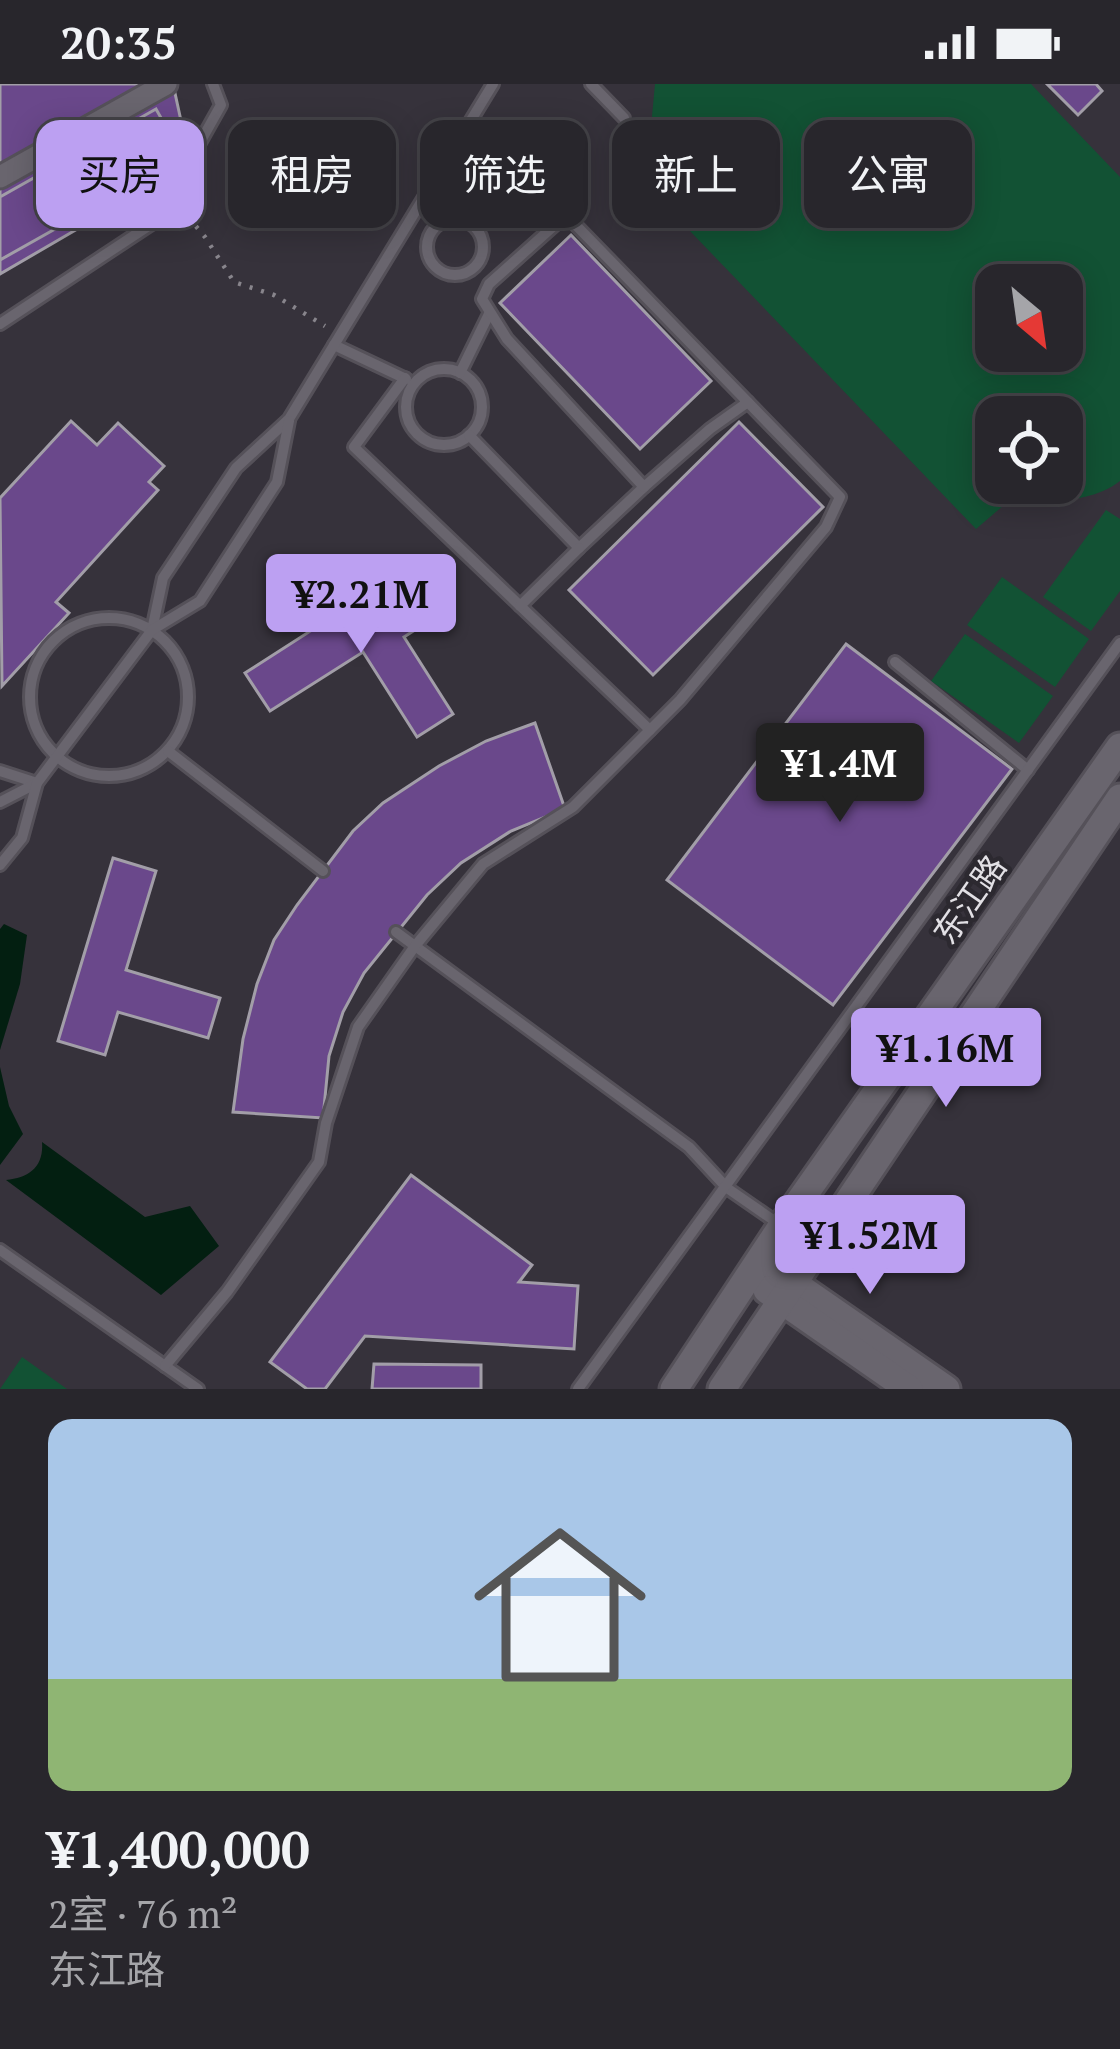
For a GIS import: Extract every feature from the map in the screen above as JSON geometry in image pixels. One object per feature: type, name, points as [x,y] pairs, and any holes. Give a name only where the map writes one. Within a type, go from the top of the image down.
[{"type":"street","points":[[0,177],[166,84]]},
{"type":"street","name":"东江路","points":[[674,1389],[782,1226],[1120,747]]},
{"type":"street","name":"东江路","points":[[722,1389],[1120,798]]},
{"type":"street","points":[[753,1270],[946,1389]]},
{"type":"street","points":[[788,1290],[909,1389]]},
{"type":"lane","points":[[204,135],[221,105],[213,84]]},
{"type":"lane","points":[[152,630],[163,578],[236,468],[289,419],[493,84]]},
{"type":"lane","points":[[591,84],[624,118]]},
{"type":"lane","points":[[164,1366],[227,1292],[319,1162],[326,1123],[358,1027],[415,946],[483,864],[573,807],[680,700],[826,527],[840,497],[566,215],[488,284],[482,299],[507,338],[644,487]]},
{"type":"lane","points":[[478,263],[472,271],[454,275],[436,268],[427,252],[436,226],[453,219],[477,229],[484,246],[478,263],[488,284]]},
{"type":"lane","points":[[0,324],[145,228]]},
{"type":"lane","points":[[460,373],[489,314]]},
{"type":"lane","points":[[337,340],[410,380]]},
{"type":"lane","points":[[410,380],[407,418],[422,439],[446,445],[470,435],[482,402],[471,380],[460,373],[436,370],[410,380],[354,447],[650,730]]},
{"type":"lane","points":[[520,606],[644,487],[748,402]]},
{"type":"lane","points":[[0,865],[22,838],[37,783],[152,630],[200,601],[277,482],[289,419]]},
{"type":"lane","points":[[470,435],[579,548]]},
{"type":"lane","points":[[102,618],[128,620],[152,630],[173,649],[186,673],[190,700],[184,727],[168,751],[126,776],[77,771],[56,758],[39,737],[30,712],[30,686],[38,661],[54,639],[76,625],[102,618]]},
{"type":"lane","points":[[578,1389],[1120,644]]},
{"type":"lane","points":[[895,662],[1028,770]]},
{"type":"lane","points":[[168,751],[323,871]]},
{"type":"lane","points":[[0,771],[37,783]]},
{"type":"lane","points":[[0,802],[37,783]]},
{"type":"lane","points":[[397,932],[688,1148],[727,1188],[782,1226]]},
{"type":"lane","points":[[0,1250],[198,1389]]},
{"type":"path","points":[[197,228],[234,281],[274,295],[337,340]]},
{"type":"green space","points":[[655,84],[1031,84],[1120,177],[1120,481],[1083,498],[1083,396],[975,396],[975,504],[1005,504],[976,529],[687,228],[780,228],[780,120],[653,120]]},
{"type":"green space","points":[[1106,510],[1120,519],[1120,591],[1091,631],[1043,597]]},
{"type":"green space","points":[[1002,577],[1089,639],[1055,687],[967,625]]},
{"type":"green space","points":[[965,634],[1053,696],[1019,743],[931,681]]},
{"type":"green space","points":[[22,1357],[67,1389],[0,1389]]},
{"type":"shaded area","points":[[4,924],[27,935],[20,984],[0,1050],[0,929]]},
{"type":"shaded area","points":[[0,1067],[9,1106],[23,1134],[0,1165]]},
{"type":"shaded area","points":[[42,1142],[145,1217],[190,1206],[219,1246],[161,1295],[6,1180],[33,1170]]},
{"type":"building","points":[[0,84],[110,84],[46,120],[36,120],[36,126],[0,146]]},
{"type":"building","points":[[0,84],[173,84],[181,120],[36,120],[36,228],[79,228],[0,274]]},
{"type":"building","points":[[1047,84],[1096,84],[1102,91],[1078,115]]},
{"type":"building","points":[[156,109],[162,120],[136,120]]},
{"type":"building","points":[[36,177],[36,228],[57,228],[0,260],[0,197]]},
{"type":"building","points":[[571,235],[711,381],[640,449],[500,303]]},
{"type":"building","points":[[71,421],[97,445],[118,423],[164,466],[149,482],[158,490],[56,602],[69,613],[2,686],[0,498]]},
{"type":"building","points":[[739,422],[823,507],[653,675],[569,590]]},
{"type":"building","points":[[399,574],[429,621],[404,637],[453,714],[417,737],[363,652],[270,711],[245,673]]},
{"type":"building","points":[[846,644],[1012,769],[833,1005],[667,880]]},
{"type":"building","points":[[535,723],[565,809],[511,831],[461,863],[427,895],[364,973],[343,1012],[329,1056],[323,1118],[233,1112],[243,1039],[274,940],[353,831],[383,803],[439,766],[486,741]]},
{"type":"building","points":[[113,858],[156,871],[126,970],[220,998],[208,1038],[118,1012],[105,1055],[58,1041]]},
{"type":"building","points":[[411,1175],[532,1265],[519,1282],[578,1286],[574,1349],[365,1336],[325,1389],[307,1389],[270,1362]]},
{"type":"building","points":[[374,1364],[481,1365],[481,1389],[372,1389]]}]
